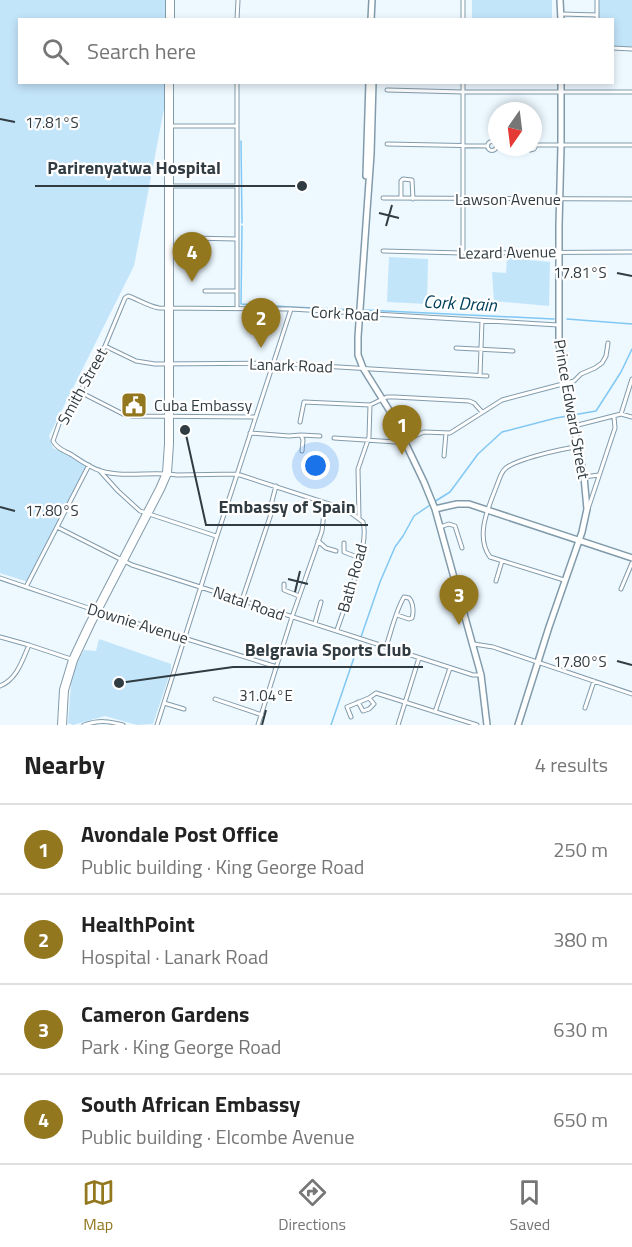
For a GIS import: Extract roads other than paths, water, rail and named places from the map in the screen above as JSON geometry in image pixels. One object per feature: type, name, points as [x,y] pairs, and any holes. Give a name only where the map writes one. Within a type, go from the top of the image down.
[{"type":"highway","points":[[170,0],[170,18]]},
{"type":"highway","points":[[62,725],[64,690],[73,660],[167,473],[170,364],[169,84]]},
{"type":"main road","points":[[373,0],[373,18]]},
{"type":"main road","points":[[561,0],[561,17]]},
{"type":"main road","points":[[371,84],[371,154],[358,355],[404,440],[435,509],[481,675],[487,725]]},
{"type":"main road","name":"Prince Edward Street","points":[[518,725],[579,540],[586,516],[587,502],[560,349],[561,84]]},
{"type":"main road","points":[[435,509],[463,504],[632,558]]},
{"type":"street","points":[[237,18],[238,0]]},
{"type":"street","points":[[463,0],[463,18]]},
{"type":"street","points":[[561,17],[568,15],[597,17],[597,0]]},
{"type":"street","points":[[614,48],[632,50]]},
{"type":"street","points":[[237,84],[237,308]]},
{"type":"street","points":[[462,253],[463,84]]},
{"type":"street","points":[[387,90],[632,92]]},
{"type":"street","points":[[170,126],[236,126]]},
{"type":"street","points":[[387,144],[487,146]]},
{"type":"street","points":[[542,144],[632,146]]},
{"type":"street","points":[[401,198],[401,180],[409,178],[412,180],[412,199]]},
{"type":"street","points":[[170,186],[237,186]]},
{"type":"street","name":"Lawson Avenue","points":[[383,198],[632,199]]},
{"type":"street","points":[[191,238],[236,239]]},
{"type":"street","name":"Lezard Avenue","points":[[383,251],[632,252]]},
{"type":"street","points":[[204,291],[237,291]]},
{"type":"street","name":"Smith Street","points":[[89,465],[57,447],[54,441],[60,421],[80,392],[105,346],[125,298],[128,296],[132,298]]},
{"type":"street","name":"Cork Road","points":[[132,298],[155,308],[170,309],[291,309],[559,325]]},
{"type":"street","points":[[157,725],[291,309]]},
{"type":"street","points":[[480,375],[482,321]]},
{"type":"street","points":[[404,440],[424,432],[453,432],[502,400],[574,381],[581,374],[602,363],[609,343]]},
{"type":"street","name":"Lanark Road","points":[[105,346],[136,361],[170,364],[273,363],[487,376]]},
{"type":"street","points":[[456,348],[513,351]]},
{"type":"street","points":[[621,414],[632,379]]},
{"type":"street","points":[[80,392],[126,415],[256,417]]},
{"type":"street","points":[[300,422],[304,402],[370,405],[395,397],[469,401],[482,412]]},
{"type":"street","points":[[359,518],[358,466],[368,440],[370,405]]},
{"type":"street","points":[[574,426],[621,414],[632,417]]},
{"type":"street","points":[[586,516],[615,429],[614,417]]},
{"type":"street","points":[[250,433],[320,436]]},
{"type":"street","points":[[444,456],[446,433]]},
{"type":"street","points":[[301,435],[302,451]]},
{"type":"street","points":[[334,438],[396,442]]},
{"type":"street","points":[[564,580],[490,557],[486,552],[482,533],[500,477],[507,468],[547,453],[578,447]]},
{"type":"street","points":[[26,587],[89,465]]},
{"type":"street","name":"Bath Road","points":[[89,465],[99,470],[119,473],[237,474],[325,503],[359,518],[363,522],[365,531],[360,558],[337,630]]},
{"type":"street","points":[[99,470],[140,511],[216,537]]},
{"type":"street","points":[[584,477],[599,475]]},
{"type":"street","points":[[242,600],[272,507],[276,486]]},
{"type":"street","points":[[258,725],[323,525],[325,503]]},
{"type":"street","points":[[440,526],[449,524],[455,526],[462,548]]},
{"type":"street","name":"Natal Road","points":[[57,527],[123,561],[160,574],[450,668],[481,675]]},
{"type":"street","points":[[318,541],[326,548],[336,551]]},
{"type":"street","points":[[344,543],[344,552],[360,558]]},
{"type":"street","points":[[496,581],[502,561]]},
{"type":"street","points":[[621,589],[632,563]]},
{"type":"street","name":"Downie Avenue","points":[[0,578],[97,611],[277,666]]},
{"type":"street","points":[[284,584],[284,590],[299,596]]},
{"type":"street","points":[[386,647],[397,615],[403,598],[409,598],[412,602],[412,617],[409,619],[397,615]]},
{"type":"street","points":[[315,624],[321,602]]},
{"type":"street","points":[[0,637],[73,660]]},
{"type":"street","points":[[472,644],[493,647],[632,694]]},
{"type":"street","points":[[0,686],[8,683],[15,675],[29,645]]},
{"type":"street","points":[[398,725],[419,658]]},
{"type":"street","points":[[435,712],[450,668]]},
{"type":"street","points":[[585,708],[594,681]]},
{"type":"street","points":[[351,717],[345,708],[376,693],[477,725]]},
{"type":"street","points":[[358,702],[363,711],[369,709],[374,704],[369,698]]},
{"type":"street","points":[[215,699],[262,715]]},
{"type":"street","points":[[164,703],[184,709]]},
{"type":"street","points":[[84,725],[96,721],[123,725]]},
{"type":"waterway","name":"Cork Drain","points":[[241,141],[242,223]]},
{"type":"waterway","name":"Cork Drain","points":[[242,226],[241,304],[291,307]]},
{"type":"waterway","name":"Cork Drain","points":[[292,307],[356,310]]},
{"type":"waterway","name":"Cork Drain","points":[[365,310],[554,319]]},
{"type":"waterway","name":"Cork Drain","points":[[567,319],[632,324]]},
{"type":"waterway","points":[[434,502],[450,492],[478,454],[502,432],[556,418],[596,411],[621,372],[632,349]]},
{"type":"waterway","points":[[361,637],[395,547],[414,516],[430,505]]},
{"type":"waterway","points":[[331,725],[359,643]]},
{"type":"place","name":"Parirenyatwa Hospital","points":[[302,186]]},
{"type":"place","name":"South African Embassy","points":[[192,282]]},
{"type":"place","name":"HealthPoint","points":[[261,348]]},
{"type":"place","name":"Cuba Embassy","points":[[134,405]]},
{"type":"place","name":"Embassy of Spain","points":[[185,430]]},
{"type":"place","name":"Avondale Post Office","points":[[402,455]]},
{"type":"place","name":"Cameron Gardens","points":[[459,625]]},
{"type":"place","name":"Belgravia Sports Club","points":[[119,683]]}]
